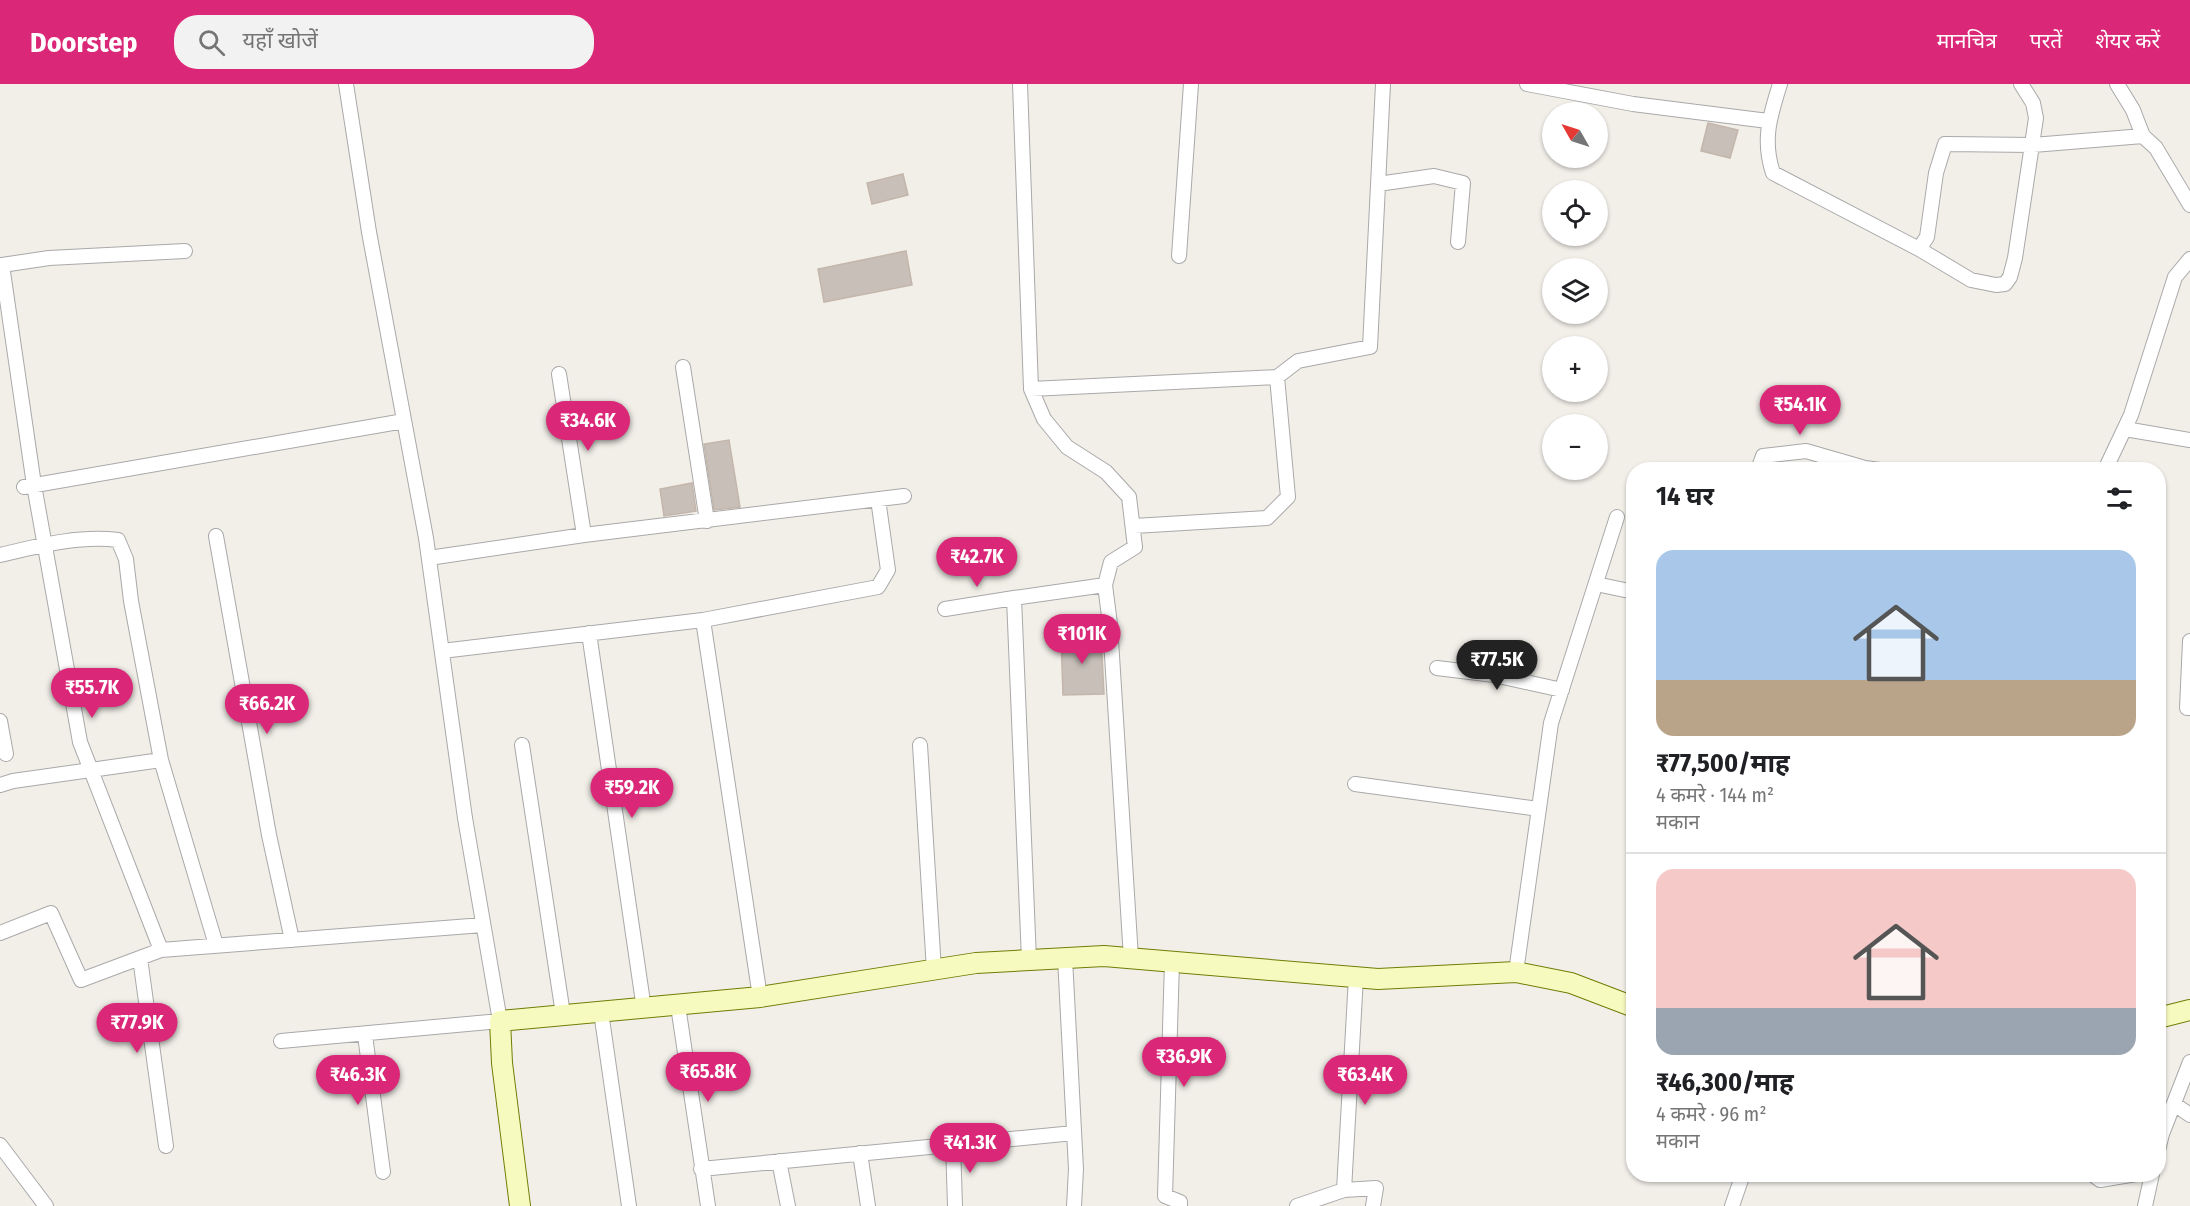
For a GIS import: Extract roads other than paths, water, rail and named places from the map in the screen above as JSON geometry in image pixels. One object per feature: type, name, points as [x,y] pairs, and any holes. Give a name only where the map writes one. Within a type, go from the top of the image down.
[{"type":"street","points":[[346,84],[369,232],[429,558],[465,818],[500,1021],[502,1063],[520,1206]]},
{"type":"street","points":[[1020,84],[1031,389],[1044,419],[1067,447],[1106,472],[1129,497],[1134,526],[1135,547],[1111,562],[1105,585],[1111,636],[1131,958]]},
{"type":"street","points":[[1179,256],[1191,84]]},
{"type":"street","points":[[1031,389],[1277,377],[1298,361],[1370,347],[1383,84]]},
{"type":"street","points":[[1527,84],[1633,104],[1768,121]]},
{"type":"street","points":[[1780,84],[1768,121],[1768,159],[1773,173],[1919,249],[1971,280],[1986,285],[2005,284],[2010,277],[2015,258],[2036,118],[2033,103],[2021,84]]},
{"type":"street","points":[[2117,84],[2133,110],[2143,136],[2156,148],[2190,205]]},
{"type":"street","points":[[1919,249],[1927,237],[1936,173],[1945,144],[2033,145],[2143,136]]},
{"type":"street","points":[[1378,184],[1434,176],[1463,183],[1458,242]]},
{"type":"street","points":[[161,950],[80,742],[45,545],[29,486],[2,265],[49,258],[185,252]]},
{"type":"street","points":[[2109,462],[2131,415],[2175,277],[2190,260]]},
{"type":"street","points":[[683,367],[707,521]]},
{"type":"street","points":[[560,374],[584,535]]},
{"type":"street","points":[[1134,526],[1267,518],[1288,497],[1277,377]]},
{"type":"street","points":[[29,486],[404,421]]},
{"type":"street","points":[[2124,429],[2190,440]]},
{"type":"street","points":[[1761,462],[1763,456],[1806,451],[1842,462]]},
{"type":"street","points":[[429,558],[584,535],[904,496]]},
{"type":"street","points":[[442,651],[703,620],[878,586],[888,570],[878,499]]},
{"type":"street","points":[[1516,972],[1551,723],[1617,517]]},
{"type":"street","points":[[216,536],[269,835],[292,940]]},
{"type":"street","points":[[0,555],[45,545],[100,538],[118,540],[126,559],[131,601],[161,760],[216,945]]},
{"type":"street","points":[[1596,584],[1626,590]]},
{"type":"street","points":[[945,609],[1105,585]]},
{"type":"street","points":[[1014,598],[1029,960]]},
{"type":"street","points":[[703,620],[760,997]]},
{"type":"street","points":[[589,633],[644,1009]]},
{"type":"street","points":[[2190,640],[2187,708],[2190,708]]},
{"type":"street","points":[[1437,668],[1494,675],[1562,690]]},
{"type":"street","points":[[0,721],[6,754]]},
{"type":"street","points":[[522,745],[563,1014]]},
{"type":"street","points":[[920,745],[934,970]]},
{"type":"street","points":[[0,785],[90,769],[161,760]]},
{"type":"street","points":[[1355,784],[1539,808]]},
{"type":"street","points":[[0,933],[51,913],[81,980],[161,950],[483,925]]},
{"type":"street","points":[[281,1041],[760,997],[976,963],[1104,956],[1378,980],[1516,972],[1571,983],[1626,1004]]},
{"type":"street","points":[[140,958],[166,1146]]},
{"type":"street","points":[[1065,958],[1076,1169],[1074,1206]]},
{"type":"street","points":[[1172,962],[1165,1196],[1180,1202],[1180,1206]]},
{"type":"street","points":[[1344,1190],[1356,978]]},
{"type":"street","points":[[678,1006],[708,1206]]},
{"type":"street","points":[[2166,1016],[2190,1010]]},
{"type":"street","points":[[602,1012],[629,1206]]},
{"type":"street","points":[[365,1035],[383,1172]]},
{"type":"street","points":[[2166,1127],[2190,1062]]},
{"type":"street","points":[[2174,1104],[2190,1115]]},
{"type":"street","points":[[701,1169],[1074,1133]]},
{"type":"street","points":[[953,1143],[955,1206]]},
{"type":"street","points":[[0,1145],[46,1206]]},
{"type":"street","points":[[860,1153],[868,1206]]},
{"type":"street","points":[[779,1161],[788,1206]]},
{"type":"street","points":[[1732,1206],[1740,1182]]},
{"type":"street","points":[[2145,1206],[2150,1182]]},
{"type":"street","points":[[1297,1206],[1344,1190],[1376,1188],[1373,1206]]}]
